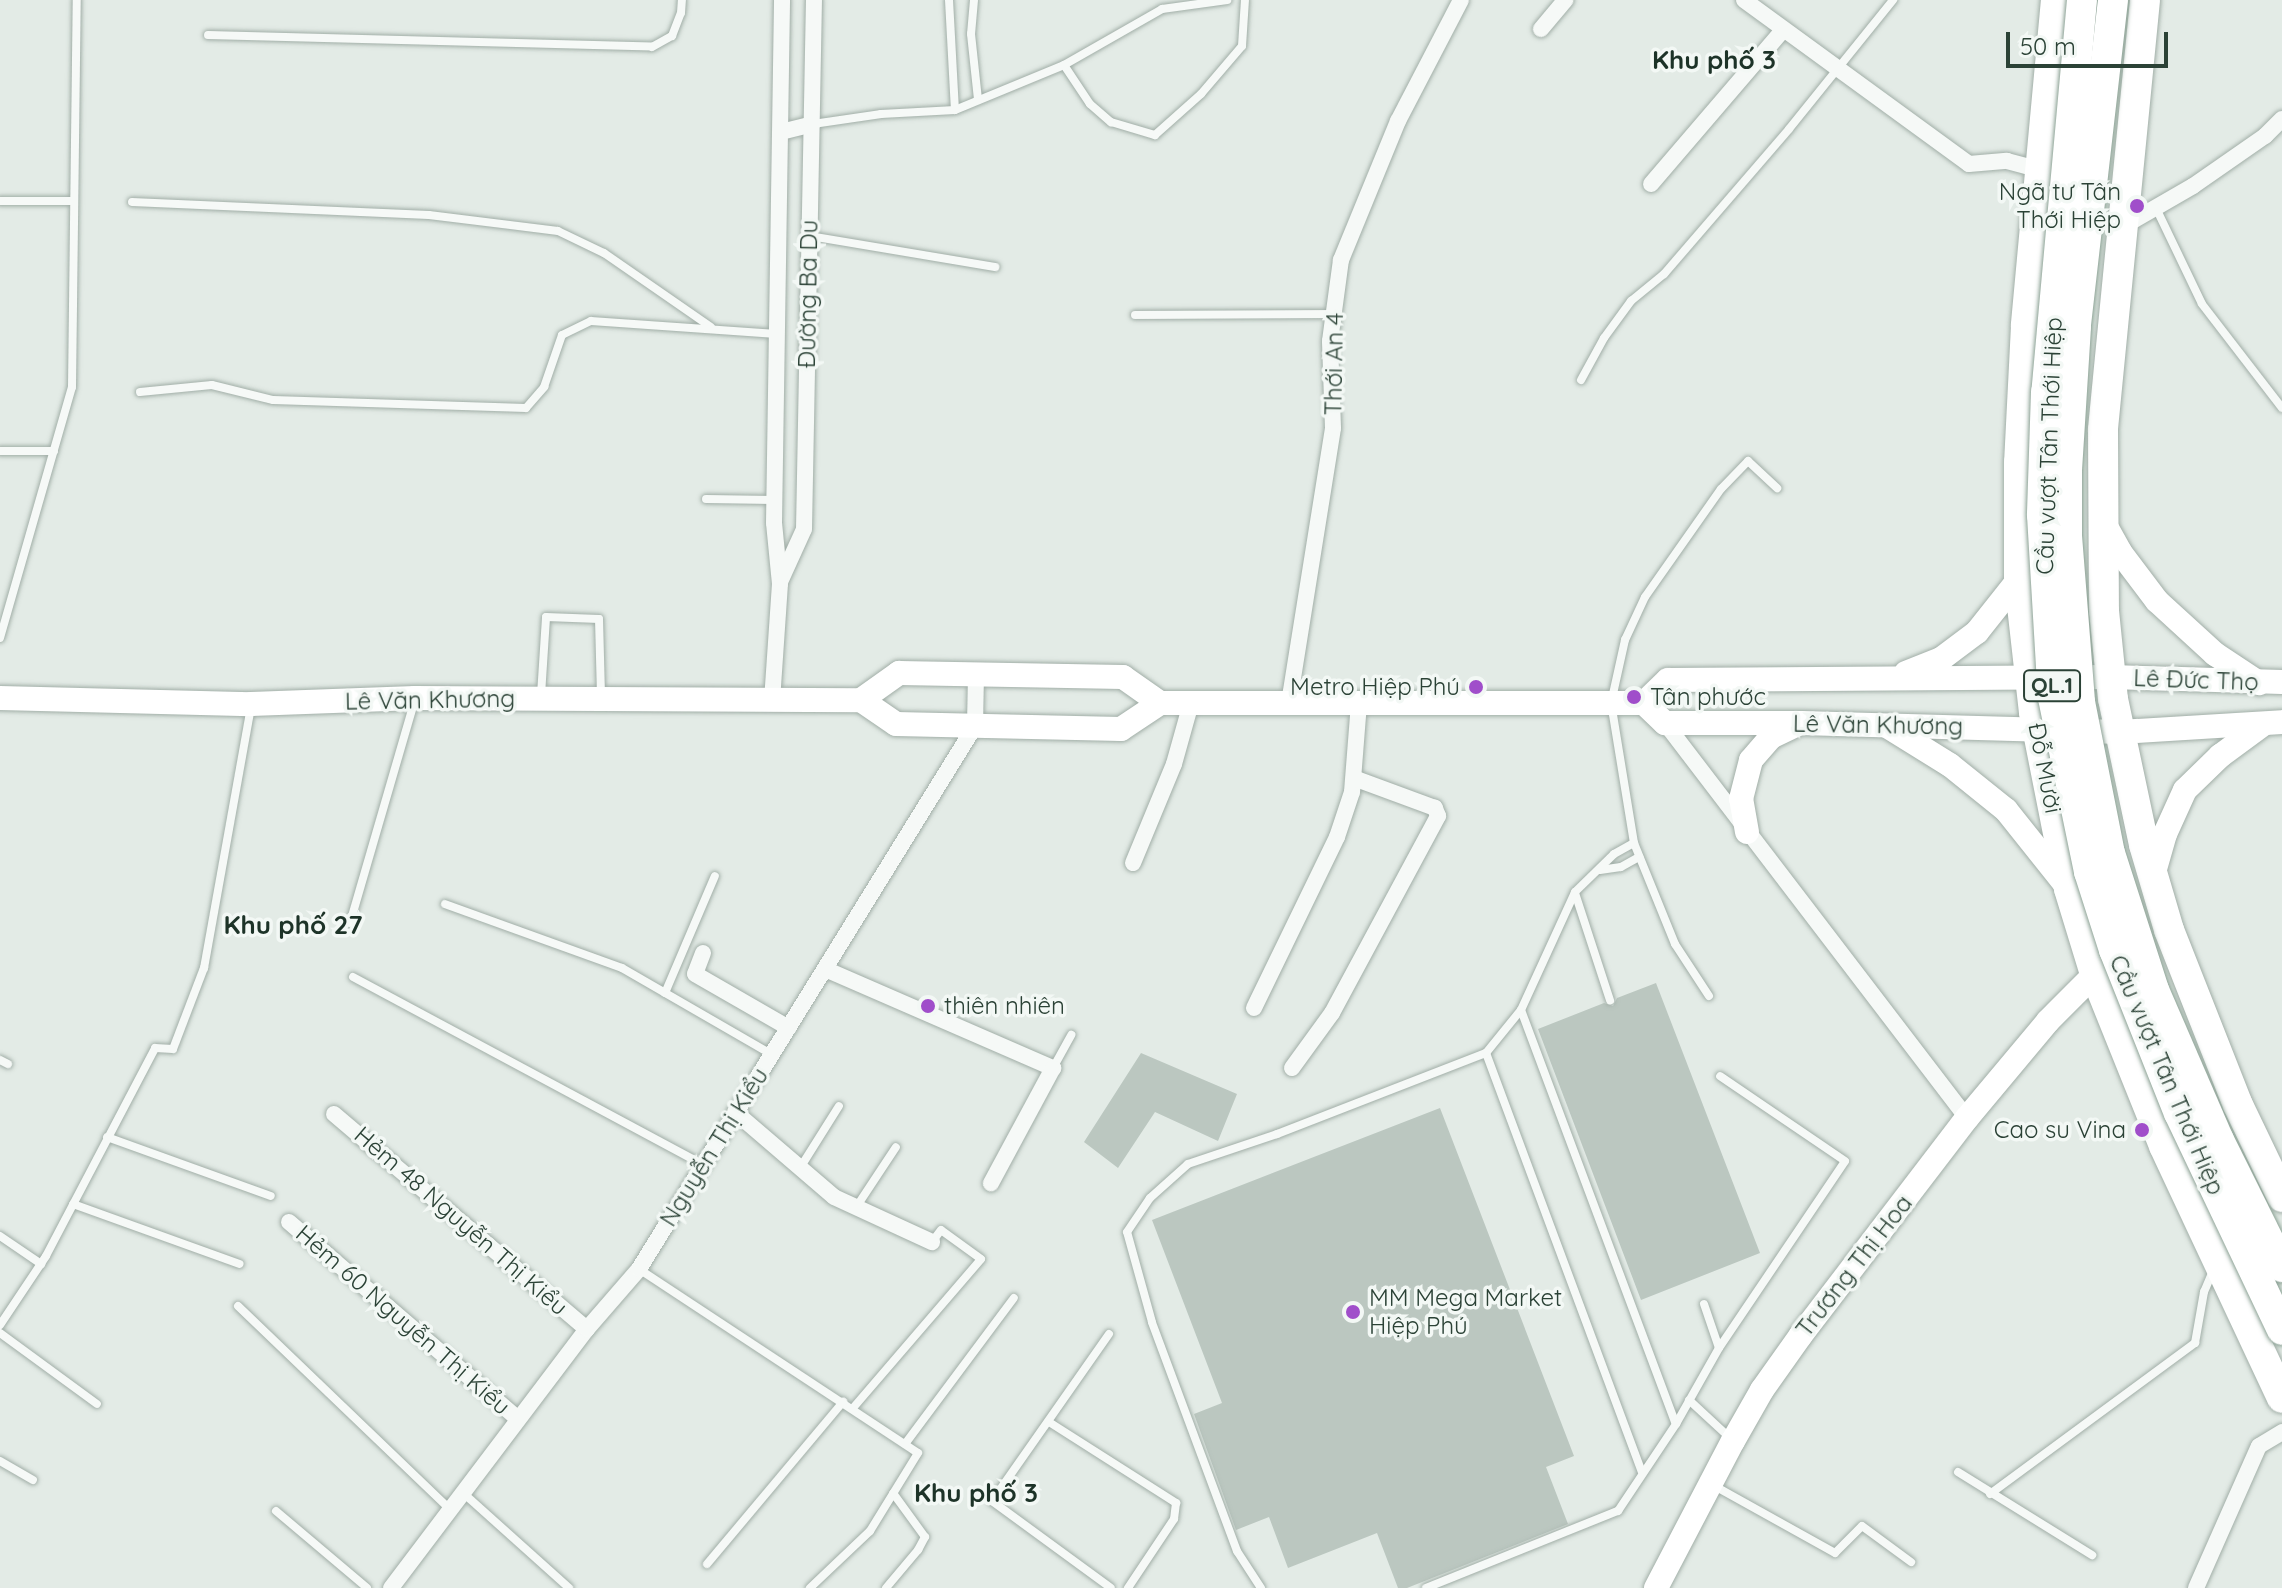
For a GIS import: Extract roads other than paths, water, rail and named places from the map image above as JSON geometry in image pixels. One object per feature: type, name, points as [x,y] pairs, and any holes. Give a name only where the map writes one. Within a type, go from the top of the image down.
[{"type":"highway","name":"Đỗ Mười","points":[[2056,0],[2019,462],[2020,593],[2037,730],[2069,889],[2095,974],[2164,1146],[2282,1398]]},
{"type":"highway","name":"Cầu vượt Tân Thới Hiệp","points":[[2082,0],[2046,392],[2042,515],[2053,698],[2089,872],[2127,988],[2179,1113],[2282,1330]]},
{"type":"highway","name":"Cầu vượt Tân Thới Hiệp","points":[[2113,0],[2076,327],[2067,469],[2067,536],[2080,702],[2110,853],[2154,990],[2219,1140],[2282,1267]]},
{"type":"highway","name":"QL.1","points":[[2145,0],[2103,430],[2100,515],[2103,603],[2111,677],[2131,788],[2153,876],[2197,1009],[2282,1197]]},
{"type":"highway","points":[[2020,593],[2103,603]]},
{"type":"highway","points":[[2050,801],[2131,788]]},
{"type":"main road","points":[[2100,515],[2120,552],[2157,601],[2215,654],[2271,683]]},
{"type":"main road","points":[[1895,678],[1941,659],[2020,593]]},
{"type":"main road","points":[[1160,703],[1123,677],[899,673],[861,700],[896,724],[1121,729],[1160,703],[1644,703],[1665,723]]},
{"type":"main road","name":"Lê Đức Thọ","points":[[2111,677],[2271,683]]},
{"type":"main road","name":"Lê Văn Khương","points":[[1644,703],[1668,680],[2111,677]]},
{"type":"main road","name":"Lê Văn Khương","points":[[0,698],[251,704],[415,698],[861,700]]},
{"type":"main road","name":"Lê Văn Khương","points":[[1665,723],[1801,723],[2120,732]]},
{"type":"main road","points":[[1747,832],[1741,799],[1751,760],[1771,737],[1801,723]]},
{"type":"main road","points":[[2153,876],[2165,834],[2185,790],[2220,756],[2272,724]]},
{"type":"main road","name":"Lê Đức Thọ","points":[[2120,732],[2272,724]]},
{"type":"main road","points":[[1885,725],[1950,765],[2006,810],[2069,889]]},
{"type":"main road","name":"Trương Thị Hoa","points":[[1656,1588],[1762,1390],[1810,1322],[1967,1118],[2048,1021],[2095,974]]},
{"type":"street","name":"Đường Ba Du","points":[[772,701],[780,584],[775,500],[782,0]]},
{"type":"street","name":"Đường Ba Du","points":[[780,584],[804,529],[814,0]]},
{"type":"street","name":"Thới An 4","points":[[1289,703],[1333,428],[1330,341],[1341,260],[1357,214],[1398,121],[1461,0]]},
{"type":"street","points":[[1541,29],[1565,0]]},
{"type":"street","points":[[1744,0],[1969,164],[2007,161],[2040,170]]},
{"type":"street","points":[[1651,184],[1783,30]]},
{"type":"street","points":[[781,132],[812,124]]},
{"type":"street","points":[[2121,228],[2205,178],[2280,124]]},
{"type":"street","points":[[975,726],[976,674]]},
{"type":"street","points":[[1133,863],[1174,764],[1191,703]]},
{"type":"street","points":[[1254,1008],[1337,837],[1354,778],[1359,703]]},
{"type":"street","points":[[1665,723],[1967,1118]]},
{"type":"street","name":"Nguyễn Thị Kiểu","points":[[391,1588],[587,1329],[639,1269],[975,726]]},
{"type":"street","points":[[1292,1068],[1332,1013],[1438,816],[1435,808],[1354,778]]},
{"type":"street","points":[[703,953],[695,974],[789,1028]]},
{"type":"street","points":[[825,969],[1053,1068],[991,1183]]},
{"type":"street","points":[[735,1112],[799,1169],[855,1210],[932,1242]]},
{"type":"street","name":"Hẻm 48 Nguyễn Thị Kiểu","points":[[334,1114],[587,1329]]},
{"type":"street","name":"Hẻm 60 Nguyễn Thị Kiểu","points":[[289,1222],[518,1419]]},
{"type":"street","points":[[2196,1588],[2259,1446],[2282,1432]]},
{"type":"lane","points":[[0,638],[5,603],[72,387],[77,0]]},
{"type":"lane","points":[[208,35],[652,47],[672,36],[681,13],[682,0]]},
{"type":"lane","points":[[949,0],[955,110]]},
{"type":"lane","points":[[974,0],[971,34],[978,100]]},
{"type":"lane","points":[[812,124],[881,114],[955,110],[1064,65],[1162,9],[1227,0]]},
{"type":"lane","points":[[1064,65],[1090,104],[1111,122],[1155,135],[1201,94],[1242,46],[1245,0]]},
{"type":"lane","points":[[1581,380],[1604,338],[1631,301],[1664,274],[1893,0]]},
{"type":"lane","points":[[0,201],[74,201]]},
{"type":"lane","points":[[132,202],[429,215],[558,231],[604,253],[711,328]]},
{"type":"lane","points":[[2156,208],[2202,304],[2282,408]]},
{"type":"lane","points":[[810,236],[995,267]]},
{"type":"lane","points":[[1135,315],[1334,314]]},
{"type":"lane","points":[[140,392],[212,385],[273,400],[526,408],[544,387],[562,335],[591,321],[777,334]]},
{"type":"lane","points":[[0,451],[54,451]]},
{"type":"lane","points":[[1709,996],[1675,944],[1634,843],[1611,703],[1625,640],[1645,597],[1721,489],[1748,461],[1777,488]]},
{"type":"lane","points":[[706,499],[775,500]]},
{"type":"lane","points":[[540,699],[546,617],[599,619],[602,700]]},
{"type":"lane","points":[[350,923],[415,698]]},
{"type":"lane","points":[[0,1325],[41,1264],[155,1048],[173,1049],[204,968],[251,704]]},
{"type":"lane","points":[[1261,1588],[1232,1537],[1152,1322],[1127,1232],[1150,1198],[1188,1164],[1277,1134],[1486,1053],[1521,1010],[1575,892],[1614,854],[1634,843]]},
{"type":"lane","points":[[1599,870],[1621,867],[1639,857]]},
{"type":"lane","points":[[665,993],[715,876]]},
{"type":"lane","points":[[1575,892],[1610,1000]]},
{"type":"lane","points":[[445,904],[622,968],[772,1055]]},
{"type":"lane","points":[[353,977],[702,1164]]},
{"type":"lane","points":[[1521,1010],[1676,1424]]},
{"type":"lane","points":[[1053,1068],[1071,1035]]},
{"type":"lane","points":[[1486,1053],[1642,1472]]},
{"type":"lane","points":[[1426,1588],[1618,1511],[1676,1424],[1719,1348],[1845,1161],[1720,1076]]},
{"type":"lane","points":[[799,1169],[839,1106]]},
{"type":"lane","points":[[107,1137],[271,1196]]},
{"type":"lane","points":[[855,1210],[896,1147]]},
{"type":"lane","points":[[73,1204],[240,1264]]},
{"type":"lane","points":[[853,1408],[981,1259],[941,1230],[932,1242]]},
{"type":"lane","points":[[0,1236],[41,1264]]},
{"type":"lane","points":[[1990,1494],[2195,1343],[2204,1292],[2219,1259]]},
{"type":"lane","points":[[639,1269],[918,1453],[870,1531],[810,1588]]},
{"type":"lane","points":[[905,1444],[1014,1298]]},
{"type":"lane","points":[[1704,1304],[1719,1348]]},
{"type":"lane","points":[[238,1306],[449,1508]]},
{"type":"lane","points":[[0,1333],[97,1404]]},
{"type":"lane","points":[[1109,1334],[992,1501],[1111,1588]]},
{"type":"lane","points":[[1689,1400],[1733,1441]]},
{"type":"lane","points":[[707,1564],[843,1402]]},
{"type":"lane","points":[[1049,1422],[1176,1503],[1174,1519],[1128,1588]]},
{"type":"lane","points":[[0,1461],[33,1480]]},
{"type":"lane","points":[[1958,1472],[2092,1555]]},
{"type":"lane","points":[[1711,1484],[1835,1553],[1862,1526],[1911,1562]]},
{"type":"lane","points":[[461,1492],[569,1588]]},
{"type":"lane","points":[[886,1588],[925,1537],[893,1493]]},
{"type":"lane","points":[[276,1511],[367,1588]]},
{"type":"place","name":"Ngã tư Tân Thới Hiệp","points":[[2137,206]]},
{"type":"place","name":"Metro Hiệp Phú","points":[[1476,687]]},
{"type":"place","name":"Tân phước","points":[[1634,697]]},
{"type":"place","name":"thiên nhiên","points":[[928,1006]]},
{"type":"place","name":"Cao su Vina","points":[[2142,1130]]},
{"type":"place","name":"MM Mega Market Hiệp Phú","points":[[1353,1312]]},
{"type":"district","name":"Khu phố 3","points":[[1714,60]]},
{"type":"district","name":"Khu phố 27","points":[[293,925]]},
{"type":"district","name":"Khu phố 3","points":[[976,1493]]}]
